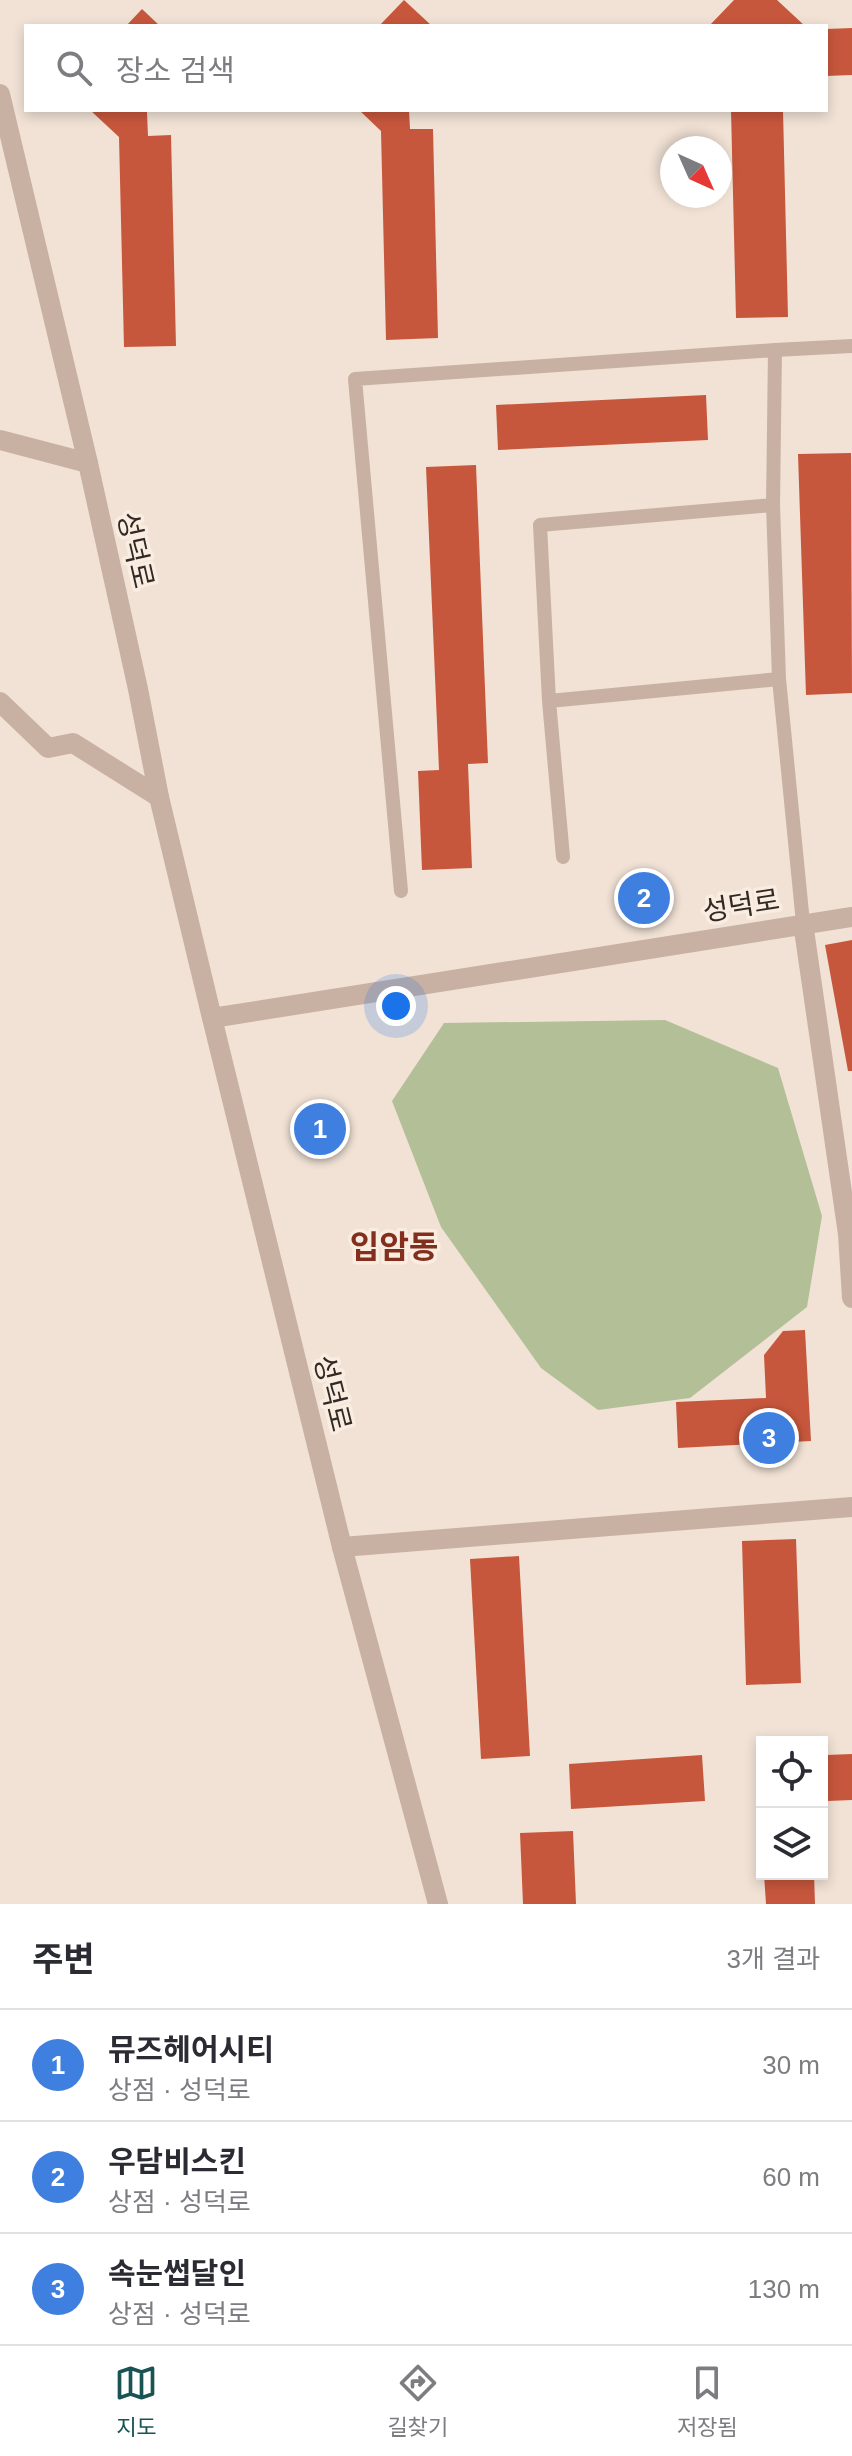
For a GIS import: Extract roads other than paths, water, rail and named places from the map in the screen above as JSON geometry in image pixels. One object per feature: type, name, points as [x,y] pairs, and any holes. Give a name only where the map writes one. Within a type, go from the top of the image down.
[{"type":"street","name":"성덕로","points":[[0,94],[88,463],[159,797],[212,1018],[342,1547],[438,1904]]},
{"type":"street","points":[[0,440],[88,463]]},
{"type":"street","points":[[0,702],[48,748],[73,743],[159,797]]},
{"type":"street","name":"성덕로","points":[[212,1018],[852,917]]},
{"type":"street","points":[[803,923],[850,1235],[852,1298]]},
{"type":"street","points":[[342,1547],[852,1507]]},
{"type":"lane","points":[[401,891],[355,379],[852,346]]},
{"type":"lane","points":[[775,350],[773,505],[779,679],[803,923]]},
{"type":"lane","points":[[563,857],[549,701],[540,525],[773,505]]},
{"type":"lane","points":[[549,701],[779,679]]},
{"type":"place","name":"우담비스킨","points":[[644,898]]},
{"type":"place","name":"뮤즈헤어시티","points":[[320,1129]]},
{"type":"place","name":"속눈썹달인","points":[[769,1438]]},
{"type":"district","name":"입암동","points":[[394,1247]]}]
